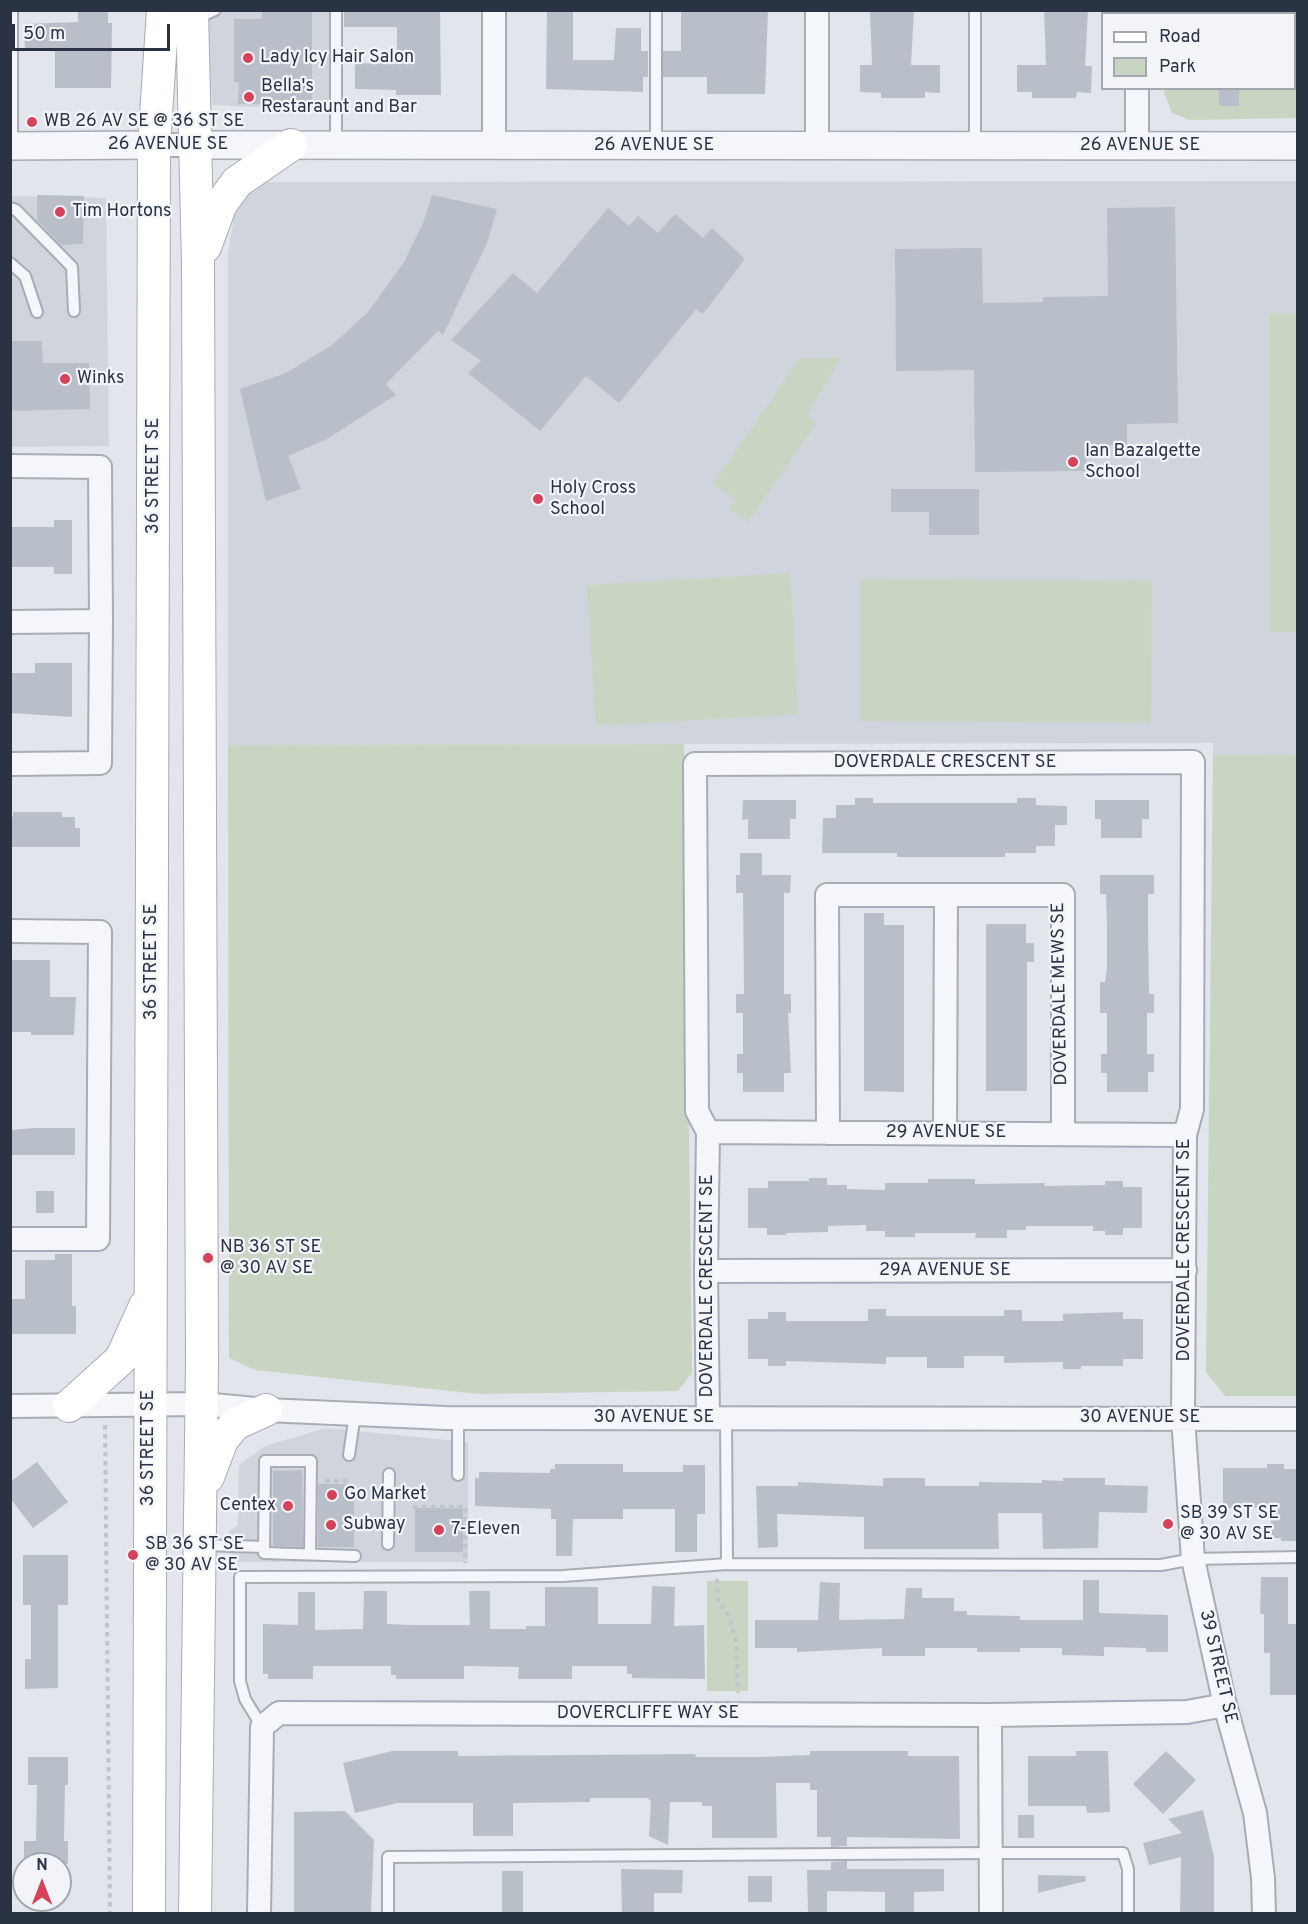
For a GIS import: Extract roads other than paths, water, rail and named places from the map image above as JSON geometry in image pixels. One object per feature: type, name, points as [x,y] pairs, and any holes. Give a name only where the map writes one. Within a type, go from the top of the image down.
[{"type":"main road","name":"36 STREET SE","points":[[149,1914],[154,145],[190,13]]},
{"type":"main road","name":"36 STREET SE","points":[[190,13],[197,145],[202,1404],[195,1914]]},
{"type":"main road","points":[[198,265],[221,204],[237,182],[291,145]]},
{"type":"main road","points":[[69,1406],[121,1359],[150,1297]]},
{"type":"main road","points":[[201,1495],[222,1440],[235,1425],[266,1410]]},
{"type":"street","points":[[494,10],[494,146]]},
{"type":"street","points":[[817,10],[817,146]]},
{"type":"street","points":[[1137,90],[1137,146]]},
{"type":"street","name":"26 AVENUE SE","points":[[11,146],[1298,146]]},
{"type":"street","points":[[10,466],[100,467],[101,621],[100,763],[10,764]]},
{"type":"street","points":[[10,622],[101,621]]},
{"type":"street","name":"DOVERDALE CRESCENT SE","points":[[717,1418],[706,1271],[708,1132],[698,1111],[695,764],[1193,762],[1192,1109],[1185,1135],[1183,1418]]},
{"type":"street","name":"DOVERDALE MEWS SE","points":[[828,1132],[827,895],[1063,895],[1063,1134]]},
{"type":"street","points":[[945,1133],[946,895]]},
{"type":"street","points":[[10,931],[100,932],[98,1239],[10,1239]]},
{"type":"street","name":"29 AVENUE SE","points":[[708,1132],[1185,1135]]},
{"type":"street","name":"29A AVENUE SE","points":[[706,1271],[1185,1270]]},
{"type":"street","name":"30 AVENUE SE","points":[[10,1406],[202,1404],[266,1410],[458,1418],[1298,1419]]},
{"type":"street","name":"39 STREET SE","points":[[1183,1418],[1193,1559],[1225,1705],[1255,1813],[1263,1878],[1264,1914]]},
{"type":"street","name":"DOVERCLIFFE WAY SE","points":[[262,1727],[279,1713],[990,1715],[1187,1712],[1225,1705]]},
{"type":"street","points":[[990,1715],[991,1914]]},
{"type":"street","points":[[260,1914],[262,1727]]},
{"type":"lane","points":[[11,146],[12,10]]},
{"type":"lane","points":[[336,10],[336,146]]},
{"type":"lane","points":[[656,10],[656,146]]},
{"type":"lane","points":[[975,10],[975,146]]},
{"type":"lane","points":[[10,208],[16,210],[72,267],[74,311]]},
{"type":"lane","points":[[10,263],[25,276],[37,312]]},
{"type":"lane","points":[[349,1455],[355,1414]]},
{"type":"lane","points":[[458,1418],[458,1475]]},
{"type":"lane","points":[[717,1418],[722,1564]]},
{"type":"lane","points":[[310,1553],[306,1520],[311,1461],[265,1461],[269,1493],[269,1520],[264,1553],[355,1556]]},
{"type":"lane","points":[[388,1544],[389,1474]]},
{"type":"lane","points":[[200,1545],[264,1547]]},
{"type":"lane","points":[[262,1727],[245,1699],[240,1681],[240,1577],[563,1576],[722,1564],[1161,1565],[1193,1559],[1298,1557]]},
{"type":"lane","points":[[388,1914],[388,1857],[991,1853],[1124,1853],[1128,1869],[1128,1914]]},
{"type":"place","name":"Lady Icy Hair Salon","points":[[248,58]]},
{"type":"place","name":"Bella's Restaraunt and Bar","points":[[249,97]]},
{"type":"place","name":"WB 26 AV SE @ 36 ST SE","points":[[32,122]]},
{"type":"place","name":"Tim Hortons","points":[[60,212]]},
{"type":"place","name":"Winks","points":[[65,379]]},
{"type":"place","name":"Ian Bazalgette School","points":[[1073,462]]},
{"type":"place","name":"Holy Cross School","points":[[538,499]]},
{"type":"place","name":"NB 36 ST SE @ 30 AV SE","points":[[208,1258]]},
{"type":"place","name":"Go Market","points":[[332,1495]]},
{"type":"place","name":"Centex","points":[[288,1506]]},
{"type":"place","name":"SB 39 ST SE @ 30 AV SE","points":[[1168,1524]]},
{"type":"place","name":"Subway","points":[[331,1525]]},
{"type":"place","name":"7-Eleven","points":[[439,1530]]},
{"type":"place","name":"SB 36 ST SE @ 30 AV SE","points":[[133,1555]]}]
